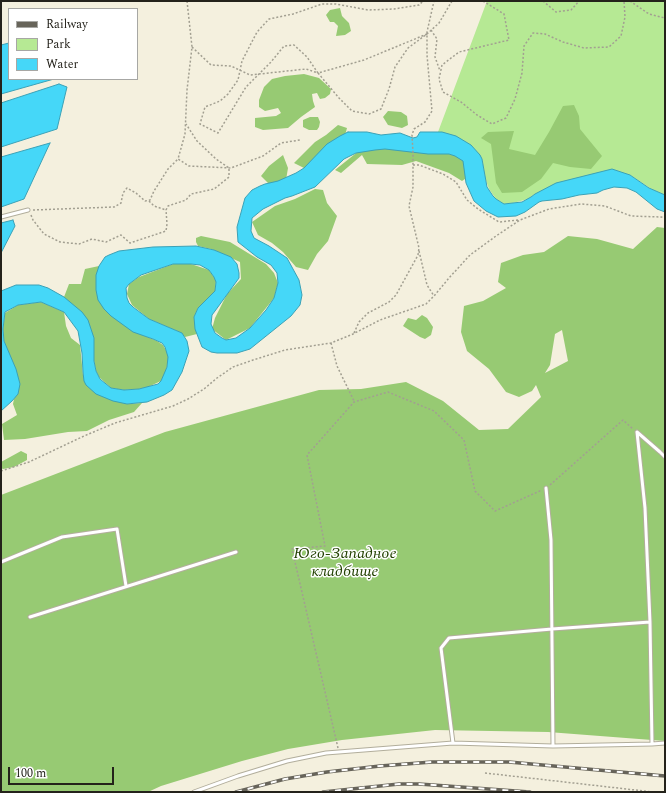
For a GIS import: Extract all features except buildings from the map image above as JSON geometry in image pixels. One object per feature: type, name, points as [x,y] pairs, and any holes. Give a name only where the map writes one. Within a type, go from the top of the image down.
[{"type":"lane","points":[[1,217],[28,210]]},
{"type":"lane","points":[[638,432],[665,457]]},
{"type":"lane","points":[[638,432],[645,508],[650,622],[652,744]]},
{"type":"lane","points":[[546,488],[551,540],[553,746]]},
{"type":"lane","points":[[1,562],[62,537],[117,529],[126,586]]},
{"type":"lane","points":[[30,617],[236,552]]},
{"type":"lane","points":[[453,743],[441,648],[449,638],[650,622]]},
{"type":"lane","points":[[194,792],[238,776],[287,761],[326,753],[453,743],[553,746],[665,743]]},
{"type":"path","points":[[149,201],[168,169],[178,159],[185,134],[187,90],[192,47],[187,1]]},
{"type":"path","points":[[423,1],[419,4],[394,9],[368,10],[336,4],[322,4],[293,14],[269,19],[256,32],[242,61],[238,80],[228,94],[220,101],[205,107],[200,124],[218,133],[246,87],[271,62],[284,46],[294,45],[352,111],[369,114],[381,109],[389,89],[395,67],[408,48],[439,23],[452,1]]},
{"type":"path","points":[[434,1],[427,34],[427,55],[432,111],[425,122],[414,129],[412,135],[414,153],[413,187],[408,206],[427,285],[434,296]]},
{"type":"path","points":[[483,1],[504,14],[509,40],[459,52],[442,65],[439,79],[443,92],[461,102],[477,115],[492,124],[506,118],[515,99],[522,73],[524,46],[533,33],[545,34],[563,42],[584,48],[609,47],[621,36],[626,17],[624,1]]},
{"type":"path","points":[[543,1],[556,12],[571,10],[579,1]]},
{"type":"path","points":[[630,1],[649,14],[665,18]]},
{"type":"path","points":[[431,30],[437,39],[434,57],[440,73]]},
{"type":"path","points":[[192,47],[211,65],[231,66],[250,75],[306,69],[318,73],[364,60],[427,34]]},
{"type":"path","points":[[186,124],[197,141],[216,159],[229,168]]},
{"type":"path","points":[[178,159],[188,166],[229,168],[263,156],[281,143],[300,140]]},
{"type":"path","points":[[413,165],[419,165],[444,174],[456,182],[467,200],[499,222],[520,220],[549,210],[581,204],[605,206],[631,216],[665,218]]},
{"type":"path","points":[[166,210],[154,206],[149,201],[145,201],[136,193],[127,188],[123,193],[121,203],[114,207],[28,210],[33,220],[44,234],[60,242],[79,244],[92,239],[106,242],[121,235],[130,243],[166,231],[166,210],[168,206],[186,200],[191,194],[214,190],[229,177],[229,168]]},
{"type":"path","points":[[1,472],[29,462],[115,423],[174,406],[188,400],[234,367],[285,350],[330,343],[354,334],[380,320],[426,304],[470,255],[520,220]]},
{"type":"path","points":[[354,334],[359,322],[368,313],[389,302],[396,295],[418,255],[419,248]]},
{"type":"path","points":[[330,343],[337,366],[354,402]]},
{"type":"path","points":[[339,752],[292,549],[325,546],[306,455],[354,402],[388,392],[434,411],[464,440],[475,491],[495,511],[546,488],[623,420],[638,432]]},
{"type":"path","points":[[485,773],[654,792]]},
{"type":"green space","points":[[487,1],[665,1],[665,195],[653,190],[630,175],[535,194],[528,199],[513,203],[504,204],[496,199],[489,189],[485,178],[482,159],[438,132]]},
{"type":"green space","points":[[340,8],[342,16],[349,23],[351,31],[345,35],[336,36],[338,26],[334,22],[330,22],[326,15],[330,10]]},
{"type":"green space","points":[[304,74],[319,78],[331,89],[330,94],[325,98],[320,99],[317,93],[312,94],[315,107],[288,128],[263,130],[255,127],[255,118],[276,116],[281,113],[278,108],[265,111],[259,107],[259,100],[264,87],[272,79]]},
{"type":"green space","points":[[574,105],[579,116],[580,129],[602,156],[591,169],[570,167],[553,163],[541,179],[522,192],[502,193],[496,183],[491,144],[481,138],[488,132],[514,131],[509,149],[535,155],[563,106]]},
{"type":"green space","points":[[388,111],[401,112],[407,116],[408,125],[402,128],[388,125],[383,117]]},
{"type":"green space","points":[[310,117],[318,117],[320,122],[317,130],[309,130],[303,127],[303,120]]},
{"type":"green space","points":[[338,125],[347,128],[344,139],[304,168],[294,163],[315,142]]},
{"type":"green space","points":[[398,144],[465,157],[467,175],[462,181],[449,173],[416,161],[402,165],[367,164],[362,155],[341,173],[335,170],[360,150]]},
{"type":"green space","points":[[283,155],[288,168],[286,180],[269,184],[261,176],[269,166]]},
{"type":"green space","points":[[315,189],[323,190],[327,203],[337,216],[328,241],[317,254],[308,270],[296,267],[283,252],[272,243],[258,235],[252,222],[275,206],[295,199]]},
{"type":"green space","name":"Юго-Западное кладбище","points":[[657,227],[665,228],[665,741],[548,732],[435,730],[342,740],[288,749],[242,761],[161,786],[148,792],[1,792],[1,495],[165,432],[319,390],[361,389],[406,382],[443,401],[479,430],[508,429],[541,397],[536,385],[532,391],[519,397],[506,392],[489,369],[467,351],[461,332],[464,306],[483,301],[506,288],[498,282],[501,263],[523,255],[544,252],[568,236],[597,239],[633,249]],"holes":[[[562,330],[568,361],[545,373],[550,365],[555,334]]]},
{"type":"green space","points":[[201,236],[230,242],[266,264],[274,273],[278,283],[274,298],[250,328],[226,340],[212,329],[215,318],[227,294],[241,279],[240,262],[211,249],[198,246],[196,238]]},
{"type":"green space","points":[[173,264],[191,264],[209,270],[216,281],[215,291],[198,308],[194,317],[197,334],[185,337],[179,332],[149,319],[132,305],[127,294],[129,284],[139,277]]},
{"type":"green space","points":[[99,266],[97,292],[143,335],[163,345],[169,355],[166,372],[161,381],[148,387],[124,390],[111,388],[99,377],[94,361],[94,338],[64,297],[69,284],[81,284],[85,269]]},
{"type":"green space","points":[[41,302],[64,312],[66,326],[71,338],[80,345],[83,375],[127,404],[142,403],[134,412],[109,420],[87,431],[68,432],[25,439],[4,440],[2,424],[17,415],[13,404],[19,386],[4,341],[3,329],[5,313],[18,305]]},
{"type":"green space","points":[[422,315],[427,318],[433,327],[431,335],[425,339],[403,326],[408,318],[416,320]]},
{"type":"green space","points":[[21,451],[27,454],[27,460],[14,467],[1,468],[1,462]]},
{"type":"water","points":[[8,43],[8,80],[50,80],[1,94],[1,45]]},
{"type":"water","points":[[59,84],[67,87],[57,129],[1,147],[1,103]]},
{"type":"water","points":[[348,132],[367,132],[381,135],[400,133],[413,138],[417,137],[420,132],[442,132],[456,136],[471,145],[480,155],[487,187],[496,199],[504,204],[522,202],[556,183],[612,169],[630,175],[649,188],[665,195],[665,212],[657,209],[636,192],[627,188],[614,187],[597,193],[542,201],[516,216],[498,217],[486,211],[474,201],[466,183],[463,161],[455,156],[449,154],[428,154],[385,149],[356,153],[344,159],[315,187],[285,198],[263,209],[252,218],[251,231],[254,238],[287,258],[299,280],[302,295],[300,305],[291,316],[250,349],[237,353],[217,353],[211,352],[202,347],[195,329],[194,317],[198,308],[215,291],[216,282],[209,270],[200,265],[173,264],[141,275],[126,288],[127,298],[133,307],[149,319],[182,333],[187,341],[189,351],[182,372],[172,390],[147,402],[127,404],[113,401],[96,394],[86,385],[84,381],[82,353],[78,331],[64,312],[41,302],[18,305],[5,312],[3,329],[4,341],[16,369],[20,384],[18,394],[1,411],[1,291],[16,285],[39,285],[64,297],[82,312],[88,320],[94,338],[94,361],[96,371],[100,379],[111,388],[124,390],[139,389],[158,384],[161,381],[167,367],[168,357],[165,347],[162,343],[133,332],[111,316],[98,300],[96,275],[99,266],[105,257],[119,251],[153,247],[196,246],[214,250],[231,257],[237,264],[239,278],[212,315],[211,324],[215,333],[222,338],[226,340],[236,338],[250,328],[266,310],[274,298],[278,283],[277,273],[271,265],[257,257],[238,242],[237,227],[245,198],[252,190],[265,184],[278,181],[304,168],[327,144]]},
{"type":"water","points":[[50,143],[24,199],[1,207],[1,157]]},
{"type":"water","points":[[13,220],[15,226],[1,253],[1,223]]},
{"type":"railway","points":[[236,792],[285,779],[327,772],[432,762],[509,762],[665,776]]},
{"type":"railway","points":[[323,792],[399,784],[419,784],[530,792]]}]
